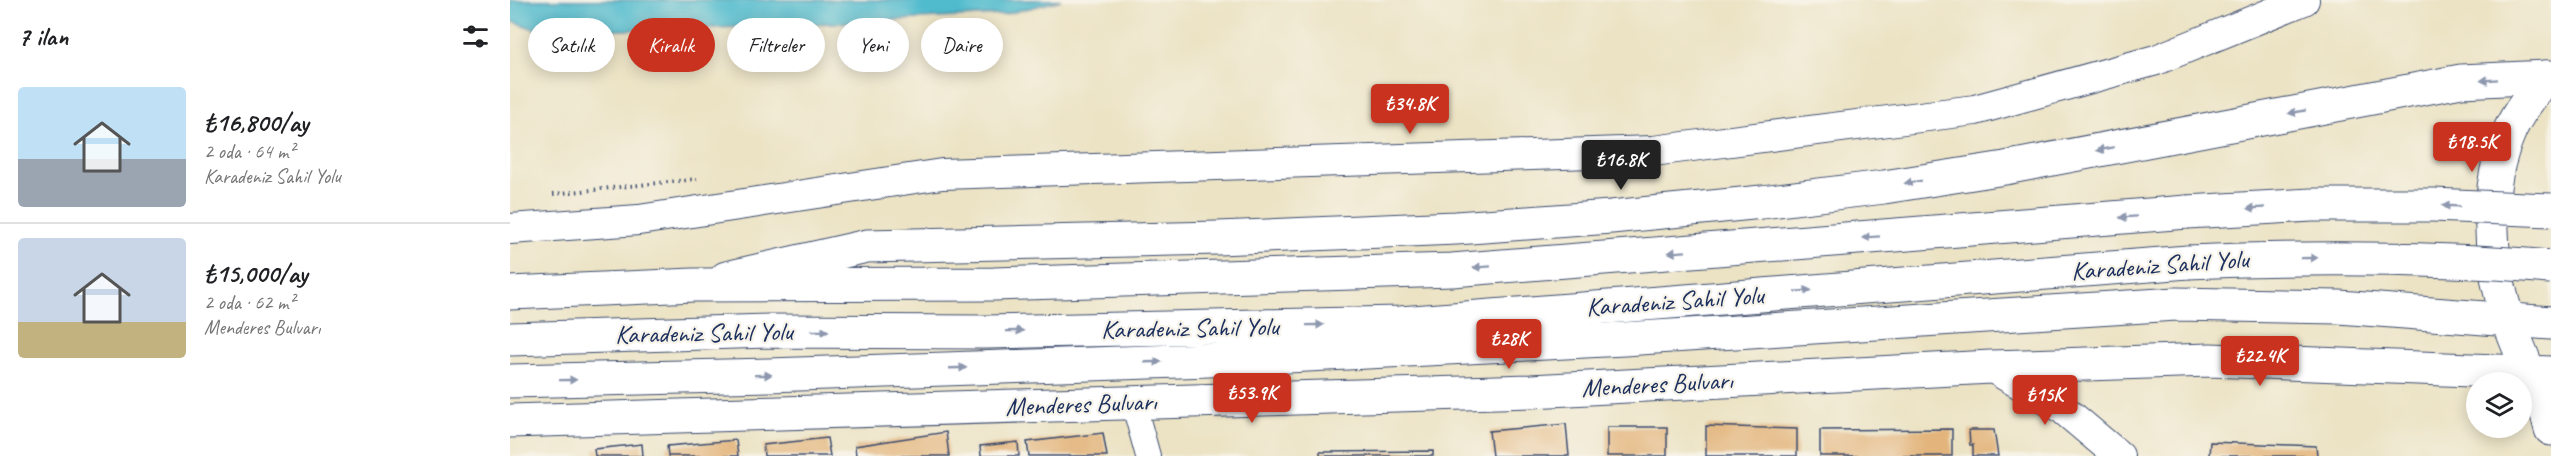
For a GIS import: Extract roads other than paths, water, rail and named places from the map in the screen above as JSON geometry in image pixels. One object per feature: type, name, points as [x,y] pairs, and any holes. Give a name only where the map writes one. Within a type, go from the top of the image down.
[{"type":"main road","points":[[694,285],[867,246],[1218,238],[1444,228],[1611,217],[1762,202],[1884,187],[2005,168],[2461,81],[2550,73]]},
{"type":"main road","points":[[2550,73],[2524,104],[2510,130],[2500,162],[2492,209],[2491,233],[2494,266],[2508,319],[2540,372],[2551,429]]},
{"type":"main road","name":"Karadeniz Sahil Yolu","points":[[510,293],[694,285],[994,284],[1452,270],[2187,212],[2312,205],[2433,205],[2551,210]]},
{"type":"main road","name":"Karadeniz Sahil Yolu","points":[[510,339],[768,331],[985,332],[1400,323],[2188,262],[2420,258],[2551,267]]},
{"type":"main road","points":[[510,381],[1209,360],[1624,339],[2176,303],[2339,307],[2551,323]]},
{"type":"main road","name":"Menderes Bulvarı","points":[[510,421],[1531,391],[1991,368],[2210,360],[2540,372]]},
{"type":"street","points":[[510,229],[639,220],[942,174],[1653,151],[1963,112],[2156,60],[2304,0]]},
{"type":"street","points":[[1991,368],[2063,409],[2119,456]]},
{"type":"street","points":[[1133,402],[1148,456]]},
{"type":"water","points":[[510,0],[1061,0],[1002,15],[909,19],[837,18],[837,23],[825,23],[825,18],[727,18],[727,28],[715,28],[715,18],[627,18],[627,30],[615,30],[615,18],[528,18],[528,27],[510,21]]}]
